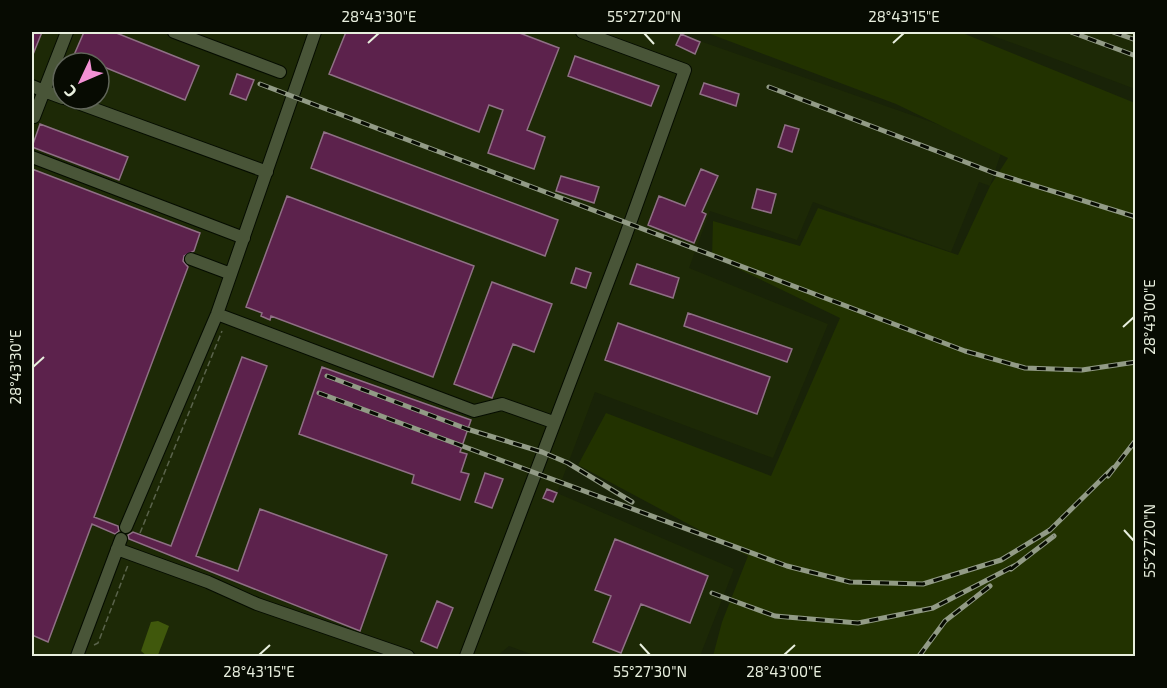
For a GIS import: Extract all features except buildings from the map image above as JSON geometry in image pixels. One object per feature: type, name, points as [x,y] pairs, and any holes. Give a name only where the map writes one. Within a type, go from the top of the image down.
[{"type":"lane","points":[[32,120],[67,32]]},
{"type":"lane","points":[[174,32],[280,72]]},
{"type":"lane","points":[[78,655],[121,538],[222,316],[231,274],[315,32]]},
{"type":"lane","points":[[466,657],[553,422],[624,240],[685,70],[582,32]]},
{"type":"lane","points":[[32,86],[51,93]]},
{"type":"lane","points":[[100,111],[267,172]]},
{"type":"lane","points":[[32,157],[243,238]]},
{"type":"lane","points":[[191,259],[231,274]]},
{"type":"lane","points":[[222,316],[474,411],[502,404],[553,422]]},
{"type":"lane","points":[[121,538],[132,554],[208,582],[257,604],[408,657]]},
{"type":"path","points":[[140,533],[222,316]]},
{"type":"path","points":[[78,655],[99,643],[132,554]]},
{"type":"shaded area","points":[[32,32],[674,32],[1003,147],[990,186],[979,182],[951,252],[813,202],[797,240],[710,211],[689,268],[828,324],[773,458],[595,392],[557,493],[734,569],[700,656],[536,656],[509,646],[497,656],[32,656]]},
{"type":"shaded area","points":[[705,32],[960,32],[1135,103],[1135,656],[713,656],[722,622],[748,556],[578,465],[606,413],[771,476],[840,318],[712,256],[713,221],[800,246],[818,208],[958,255],[990,186],[1008,158],[896,104]]},
{"type":"shaded area","points":[[982,32],[1135,32],[1135,89],[1029,49]]},
{"type":"shaded area","points":[[158,621],[169,626],[158,655],[147,656],[141,651],[151,622]]},
{"type":"railway","points":[[1071,32],[1136,56]]},
{"type":"railway","points":[[1113,32],[1136,40]]},
{"type":"railway","points":[[260,84],[965,351],[1025,368],[1082,370],[1136,362]]},
{"type":"railway","points":[[769,87],[994,173],[1136,217]]},
{"type":"railway","points":[[327,376],[467,429],[542,452],[568,463],[632,502]]},
{"type":"railway","points":[[319,393],[787,566],[850,582],[923,584],[1001,560],[1050,530],[1113,468]]},
{"type":"railway","points":[[1108,476],[1136,440]]},
{"type":"railway","points":[[1011,569],[1054,536]]},
{"type":"railway","points":[[712,593],[775,616],[858,623],[933,608],[1016,565]]},
{"type":"railway","points":[[919,656],[945,621],[990,586]]}]
